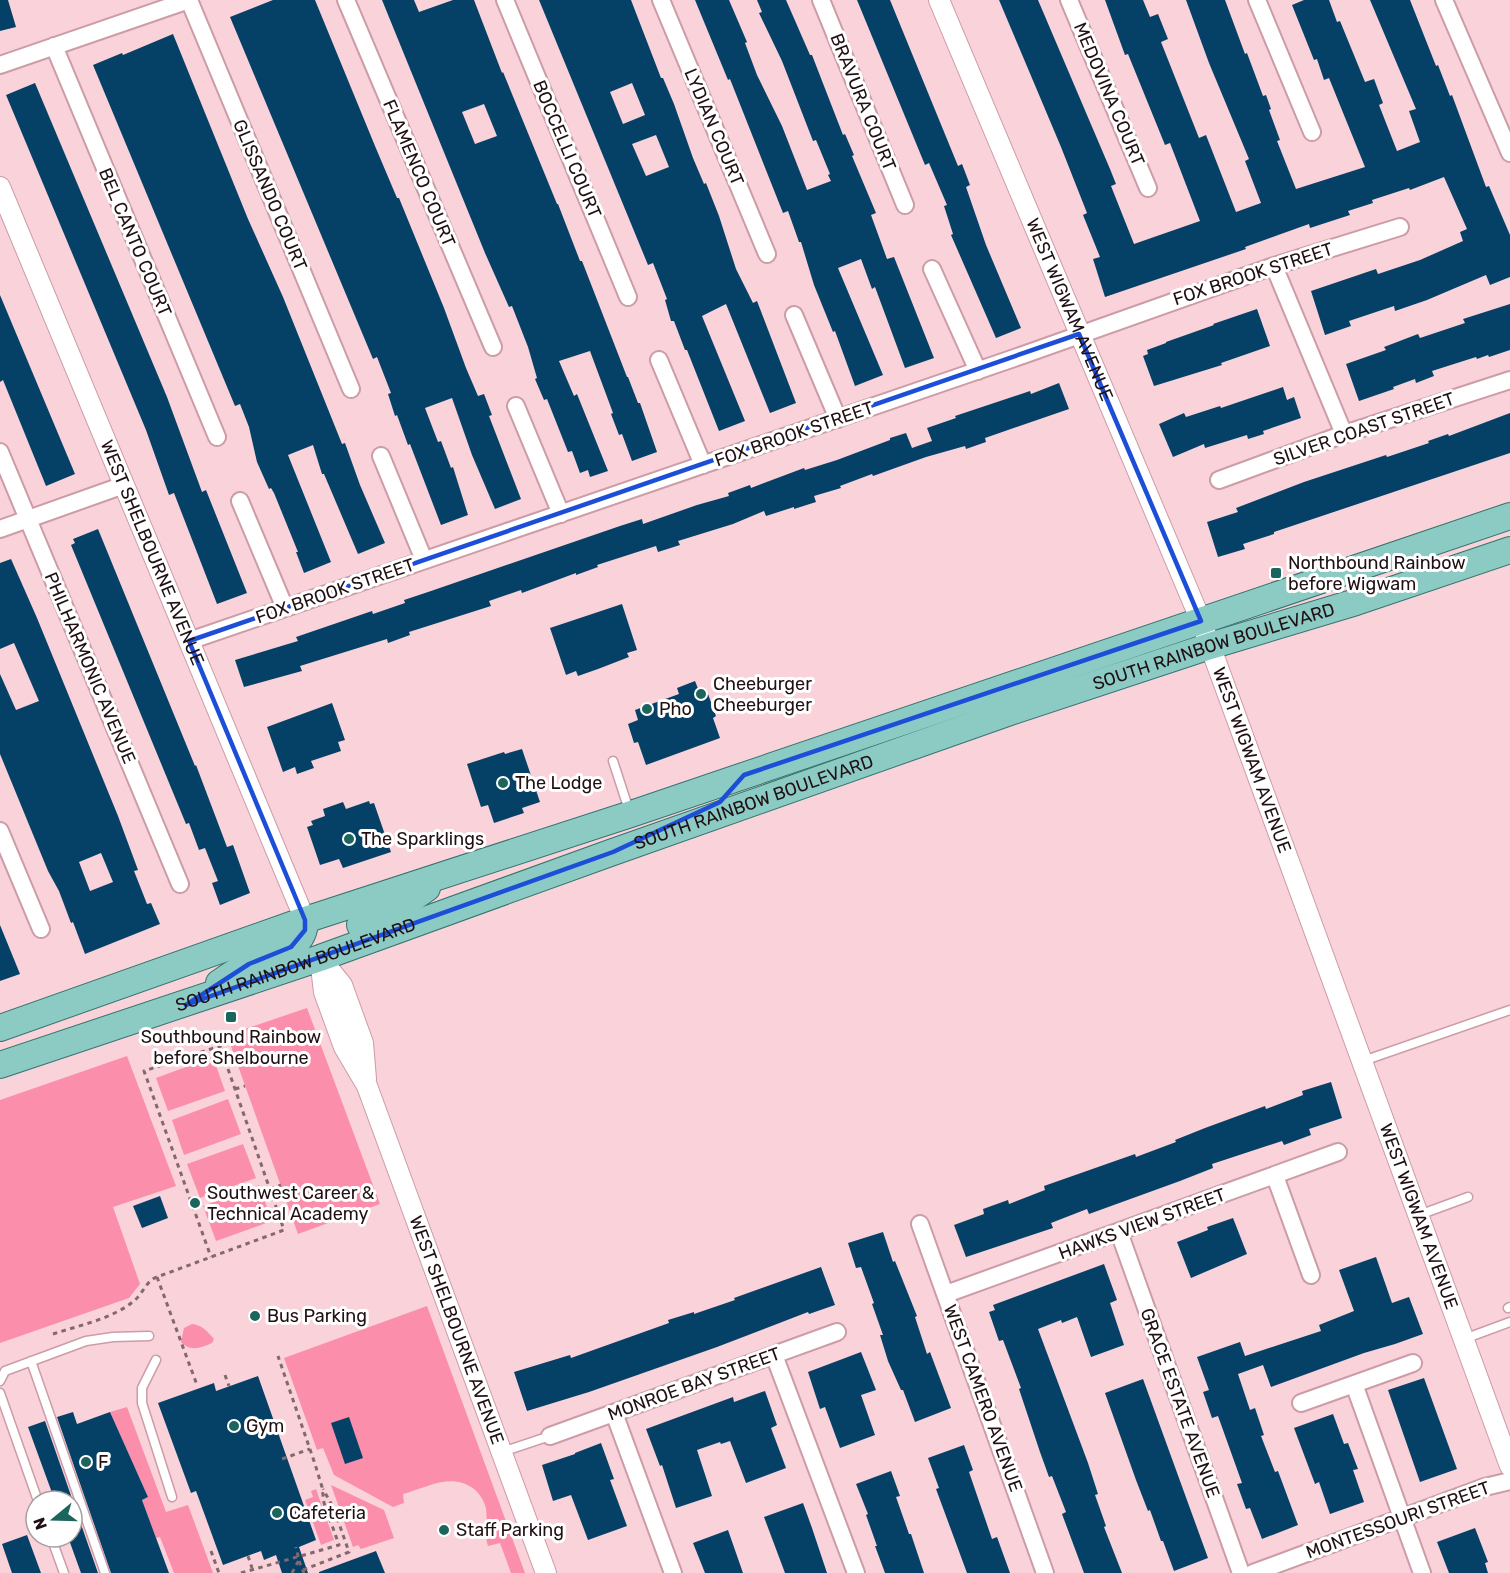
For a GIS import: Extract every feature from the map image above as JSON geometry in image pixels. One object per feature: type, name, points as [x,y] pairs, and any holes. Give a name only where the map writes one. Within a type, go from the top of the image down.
[{"type":"main road","name":"SOUTH RAINBOW BOULEVARD","points":[[0,1028],[306,920],[631,814],[1510,516]]},
{"type":"main road","name":"SOUTH RAINBOW BOULEVARD","points":[[0,1065],[186,1005],[1010,712],[1210,646],[1356,603],[1510,550]]},
{"type":"main road","points":[[782,792],[790,777],[843,759],[893,725]]},
{"type":"main road","points":[[613,852],[682,815],[720,802],[738,787],[744,775]]},
{"type":"main road","points":[[320,958],[330,939],[390,914],[446,873]]},
{"type":"main road","points":[[186,1005],[249,964],[291,947],[301,938],[306,920]]},
{"type":"street","points":[[0,65],[189,0]]},
{"type":"street","name":"GLISSANDO COURT","points":[[189,0],[351,389]]},
{"type":"street","name":"FLAMENCO COURT","points":[[346,0],[493,347]]},
{"type":"street","name":"BOCCELLI COURT","points":[[505,0],[628,297]]},
{"type":"street","name":"LYDIAN COURT","points":[[661,0],[767,254]]},
{"type":"street","name":"BRAVURA COURT","points":[[821,0],[905,205]]},
{"type":"street","name":"WEST WIGWAM AVENUE","points":[[939,0],[1201,621],[1510,1466]]},
{"type":"street","name":"MEDOVINA COURT","points":[[1070,0],[1148,188]]},
{"type":"street","points":[[1257,0],[1312,132]]},
{"type":"street","points":[[1444,0],[1505,130],[1510,153]]},
{"type":"street","name":"BEL CANTO COURT","points":[[54,46],[217,437]]},
{"type":"street","name":"WEST SHELBOURNE AVENUE","points":[[0,186],[306,920]]},
{"type":"street","name":"FOX BROOK STREET","points":[[189,641],[978,371],[1274,266],[1400,227]]},
{"type":"street","points":[[1274,266],[1344,434]]},
{"type":"street","points":[[932,269],[978,371]]},
{"type":"street","points":[[794,315],[838,419]]},
{"type":"street","points":[[659,360],[703,465]]},
{"type":"street","name":"SILVER COAST STREET","points":[[1219,480],[1344,434],[1510,380]]},
{"type":"street","points":[[516,406],[561,514]]},
{"type":"street","name":"PHILHARMONIC AVENUE","points":[[0,453],[180,884]]},
{"type":"street","points":[[381,456],[424,560]]},
{"type":"street","points":[[0,529],[124,485]]},
{"type":"street","points":[[240,501],[285,608]]},
{"type":"street","points":[[0,831],[41,929]]},
{"type":"street","name":"WEST SHELBOURNE AVENUE","points":[[320,958],[324,992],[344,1047],[367,1086],[546,1573]]},
{"type":"street","name":"HAWKS VIEW STREET","points":[[946,1294],[1338,1152]]},
{"type":"street","points":[[1275,1176],[1311,1275]]},
{"type":"street","name":"WEST CAMERO AVENUE","points":[[920,1224],[1046,1573]]},
{"type":"street","name":"GRACE ESTATE AVENUE","points":[[1119,1232],[1241,1573]]},
{"type":"street","name":"MONROE BAY STREET","points":[[550,1436],[837,1332]]},
{"type":"street","points":[[774,1355],[856,1573]]},
{"type":"street","points":[[1301,1403],[1413,1363]]},
{"type":"street","points":[[1354,1384],[1422,1573]]},
{"type":"street","points":[[614,1413],[673,1573]]},
{"type":"street","name":"MONTESSOURI STREET","points":[[1253,1573],[1485,1487],[1510,1482]]},
{"type":"lane","points":[[613,761],[631,814]]},
{"type":"lane","points":[[1362,1062],[1510,1010]]},
{"type":"lane","points":[[1418,1215],[1468,1197]]},
{"type":"lane","points":[[1464,1339],[1510,1323]]},
{"type":"lane","points":[[0,1381],[4,1371],[86,1341],[113,1336],[149,1336]]},
{"type":"lane","points":[[156,1360],[142,1388],[142,1403],[172,1497]]},
{"type":"lane","points":[[31,1361],[105,1573]]},
{"type":"lane","points":[[0,1393],[34,1489]]},
{"type":"lane","points":[[502,1452],[550,1436]]},
{"type":"lane","points":[[55,1549],[64,1573]]},
{"type":"path","points":[[53,1334],[113,1313],[135,1300],[152,1278],[157,1277],[284,1230],[219,1046],[144,1071],[211,1257]]},
{"type":"path","points":[[234,1089],[245,1086]]},
{"type":"path","points":[[270,1189],[281,1185]]},
{"type":"path","points":[[157,1277],[197,1385]]},
{"type":"path","points":[[241,1573],[339,1545],[324,1503],[322,1487],[310,1449],[278,1356]]},
{"type":"path","points":[[225,1375],[229,1386]]},
{"type":"path","points":[[282,1459],[310,1449]]},
{"type":"path","points":[[296,1547],[303,1572],[349,1552],[334,1509],[322,1487]]},
{"type":"path","points":[[211,1551],[219,1573]]},
{"type":"path","points":[[248,1556],[252,1569]]},
{"type":"path","points":[[292,1573],[299,1558]]},
{"type":"highlighted area","points":[[1079,334],[1201,621],[744,775],[720,802],[613,852],[186,1005],[249,964],[291,947],[305,930],[305,920],[189,641]]},
{"type":"shaded area","points":[[307,1008],[380,1204],[298,1234],[227,1035]]},
{"type":"shaded area","points":[[127,1056],[176,1186],[113,1207],[140,1284],[129,1298],[0,1343],[0,1100]]},
{"type":"shaded area","points":[[213,1057],[225,1091],[168,1111],[156,1078]]},
{"type":"shaded area","points":[[228,1099],[241,1134],[184,1155],[172,1120]]},
{"type":"shaded area","points":[[243,1144],[256,1178],[200,1198],[187,1164]]},
{"type":"shaded area","points":[[259,1185],[272,1221],[216,1241],[203,1206]]},
{"type":"shaded area","points":[[427,1306],[525,1573],[511,1573],[500,1543],[488,1546],[485,1504],[476,1491],[466,1484],[440,1482],[403,1494],[404,1503],[393,1507],[334,1475],[323,1448],[317,1450],[284,1358]]},
{"type":"shaded area","points":[[192,1324],[207,1331],[214,1339],[212,1343],[200,1348],[184,1345],[181,1342],[184,1328]]},
{"type":"shaded area","points":[[127,1407],[166,1512],[188,1505],[213,1573],[174,1573],[160,1537],[156,1538],[142,1500],[148,1497],[110,1412]]},
{"type":"shaded area","points":[[331,1485],[384,1510],[394,1538],[361,1549],[358,1545],[353,1547]]},
{"type":"shaded area","points":[[316,1489],[334,1540],[321,1545],[305,1500],[313,1497],[311,1491]]},
{"type":"building","points":[[0,0],[8,0],[16,27],[0,31]]},
{"type":"building","points":[[273,0],[315,0],[397,198],[399,198],[478,396],[484,394],[492,415],[489,416],[521,499],[495,509],[472,455],[452,398],[425,408],[438,442],[441,441],[451,468],[453,467],[468,515],[441,525],[410,444],[408,445],[397,415],[395,416],[388,394],[391,393],[377,357],[373,359],[230,17]]},
{"type":"building","points":[[382,0],[414,0],[419,12],[453,0],[474,0],[502,73],[580,261],[582,261],[627,377],[640,403],[657,452],[632,461],[622,434],[619,435],[590,351],[559,361],[574,396],[577,394],[608,471],[590,477],[588,470],[580,473],[572,451],[568,452],[547,399],[544,400],[535,379],[537,378],[528,347],[512,306],[509,307]],"holes":[[[484,104],[497,136],[475,144],[462,112]]]},
{"type":"building","points":[[539,0],[631,0],[661,78],[674,104],[693,158],[719,216],[736,269],[753,303],[757,301],[796,403],[770,413],[726,304],[702,316],[745,421],[719,431],[687,350],[685,350],[674,321],[671,321],[665,300],[667,299],[653,263],[648,265]],"holes":[[[632,83],[645,115],[623,124],[610,92]],[[656,135],[669,167],[646,176],[632,144]]]},
{"type":"building","points":[[695,0],[729,0],[747,42],[745,43],[757,75],[782,126],[807,190],[831,181],[828,175],[830,174],[816,140],[813,141],[782,61],[759,13],[762,12],[757,0],[786,0],[810,55],[812,55],[843,135],[845,134],[854,155],[852,156],[876,213],[871,215],[887,259],[894,257],[934,358],[905,368],[875,287],[872,289],[861,259],[838,268],[883,375],[855,386],[835,331],[833,332],[814,285],[801,242],[799,242],[788,211],[783,213],[730,79],[728,80]]},
{"type":"building","points":[[857,0],[890,0],[958,166],[962,164],[970,185],[966,187],[986,245],[1021,328],[996,338],[951,235],[953,234],[944,206],[947,205],[929,163],[925,165]]},
{"type":"building","points":[[999,0],[1038,0],[1116,184],[1111,186],[1134,244],[1200,221],[1170,143],[1165,145],[1128,54],[1125,55],[1105,0],[1143,0],[1150,17],[1158,14],[1168,39],[1161,42],[1199,138],[1206,135],[1236,212],[1261,203],[1245,161],[1249,159],[1209,63],[1186,0],[1225,0],[1263,96],[1266,95],[1280,140],[1277,141],[1296,189],[1365,167],[1329,78],[1324,80],[1317,59],[1314,60],[1292,5],[1304,0],[1329,0],[1365,82],[1374,79],[1383,103],[1379,105],[1397,151],[1420,142],[1409,111],[1416,109],[1370,0],[1410,0],[1436,66],[1438,65],[1450,96],[1452,95],[1486,187],[1489,186],[1510,235],[1510,277],[1490,285],[1486,275],[1395,311],[1394,306],[1349,321],[1351,326],[1325,335],[1311,291],[1376,269],[1378,274],[1420,260],[1463,241],[1460,232],[1467,229],[1444,177],[1410,190],[1409,188],[1372,200],[1373,203],[1348,211],[1350,215],[1310,228],[1309,224],[1245,247],[1246,249],[1105,297],[1093,259],[1100,257],[1083,215],[1087,213]]},
{"type":"building","points":[[173,34],[248,219],[283,297],[342,444],[345,443],[385,543],[358,554],[324,474],[322,474],[313,445],[288,455],[331,562],[304,573],[274,493],[271,488],[269,489],[257,462],[249,427],[240,404],[235,406],[93,65]]},
{"type":"building","points":[[35,83],[167,397],[202,492],[206,490],[247,593],[217,604],[174,493],[169,495],[146,430],[6,95]]},
{"type":"building","points":[[0,295],[75,474],[46,486],[3,380],[0,382]]},
{"type":"building","points":[[1510,304],[1510,350],[1489,357],[1488,355],[1477,359],[1476,357],[1432,371],[1434,376],[1416,383],[1415,379],[1359,401],[1346,364],[1386,350],[1384,347],[1418,334],[1420,338],[1465,323],[1463,319]]},
{"type":"building","points":[[1257,309],[1270,346],[1221,363],[1222,365],[1154,386],[1143,356],[1148,354],[1147,350]]},
{"type":"building","points":[[1059,383],[1069,409],[985,438],[986,442],[966,449],[965,446],[926,457],[873,476],[872,474],[840,486],[841,488],[814,496],[816,502],[766,516],[764,511],[733,524],[678,541],[680,545],[658,552],[656,546],[597,565],[598,567],[522,593],[521,590],[489,601],[491,606],[409,632],[410,635],[388,643],[387,639],[300,666],[302,671],[244,687],[235,660],[298,641],[296,637],[372,611],[373,614],[405,603],[404,600],[620,526],[642,519],[643,524],[729,496],[728,493],[750,485],[751,488],[804,468],[805,470],[837,460],[906,433],[912,448],[932,441],[927,428],[956,418],[955,416],[1030,391],[1031,394]]},
{"type":"building","points":[[1283,387],[1287,400],[1294,397],[1301,418],[1263,431],[1264,434],[1248,439],[1247,435],[1205,448],[1204,444],[1173,457],[1159,424],[1184,413],[1186,417],[1220,406],[1221,408]]},
{"type":"building","points":[[1510,413],[1510,453],[1274,532],[1274,534],[1243,544],[1245,549],[1218,557],[1207,522],[1238,512],[1236,508],[1304,482],[1429,443],[1428,441],[1448,434],[1449,436]]},
{"type":"building","points":[[98,529],[196,765],[227,847],[233,845],[250,893],[220,905],[212,883],[218,881],[205,848],[199,850],[189,823],[186,824],[71,545],[75,543],[73,539]]},
{"type":"building","points":[[11,559],[118,816],[138,870],[134,871],[147,904],[151,903],[160,924],[85,954],[0,754],[0,674],[16,710],[39,701],[14,643],[0,649],[0,563]],"holes":[[[101,853],[113,882],[90,891],[79,862]]]},
{"type":"building","points":[[622,604],[637,650],[627,653],[629,657],[598,669],[578,676],[576,671],[566,675],[550,628]]},
{"type":"building","points":[[695,681],[701,696],[708,694],[716,716],[713,718],[720,738],[646,765],[638,742],[634,743],[628,724],[638,720],[635,710],[679,694],[677,688]]},
{"type":"building","points":[[332,703],[345,740],[338,742],[341,751],[311,761],[314,768],[297,774],[295,767],[283,772],[267,727]]},
{"type":"building","name":"The Lodge","points":[[522,749],[540,802],[522,808],[524,813],[494,823],[488,805],[481,807],[467,764],[504,752],[505,754]]},
{"type":"building","name":"The Sparklings","points":[[369,801],[370,804],[374,803],[391,852],[343,868],[339,859],[320,865],[307,827],[313,825],[311,821],[325,816],[323,809],[343,802],[346,809]]},
{"type":"building","points":[[0,925],[20,974],[0,981]]},
{"type":"building","points":[[1331,1082],[1342,1118],[1309,1129],[1311,1135],[1284,1145],[1282,1141],[1212,1164],[1213,1168],[1180,1181],[1089,1214],[1087,1209],[1051,1223],[1053,1228],[966,1257],[954,1225],[984,1214],[983,1209],[1008,1200],[1009,1204],[1045,1190],[1044,1186],[1135,1154],[1136,1157],[1205,1128],[1265,1106],[1266,1109],[1303,1095],[1302,1091]]},
{"type":"building","points":[[160,1196],[168,1218],[142,1228],[133,1206]]},
{"type":"building","points":[[1233,1218],[1247,1254],[1191,1278],[1177,1242],[1208,1230],[1207,1227]]},
{"type":"building","points":[[883,1232],[893,1262],[895,1261],[917,1316],[915,1317],[927,1354],[930,1352],[951,1408],[915,1422],[903,1390],[888,1361],[880,1335],[883,1335],[872,1304],[874,1303],[861,1267],[856,1268],[848,1243]]},
{"type":"building","points":[[1376,1257],[1392,1303],[1409,1297],[1423,1334],[1271,1387],[1263,1365],[1238,1374],[1250,1410],[1255,1408],[1264,1435],[1261,1436],[1275,1472],[1278,1471],[1298,1525],[1262,1539],[1250,1508],[1246,1509],[1237,1484],[1242,1483],[1218,1416],[1212,1418],[1203,1392],[1209,1390],[1197,1357],[1240,1342],[1245,1356],[1321,1331],[1319,1325],[1354,1311],[1339,1270]]},
{"type":"building","points":[[1104,1264],[1117,1300],[1110,1303],[1124,1345],[1091,1357],[1077,1317],[1062,1323],[1061,1320],[1038,1329],[1088,1463],[1098,1494],[1095,1495],[1106,1526],[1104,1527],[1122,1573],[1084,1573],[1062,1514],[1066,1512],[1040,1452],[1019,1389],[1021,1388],[1003,1340],[999,1341],[989,1312],[995,1310],[993,1305]]},
{"type":"building","points":[[821,1267],[835,1305],[809,1314],[808,1312],[589,1392],[527,1411],[514,1372],[570,1355],[571,1358],[669,1323],[668,1320],[735,1300],[734,1298]]},
{"type":"building","points":[[861,1352],[876,1390],[861,1395],[875,1435],[840,1448],[825,1407],[820,1409],[808,1372]]},
{"type":"building","points":[[258,1376],[316,1540],[299,1547],[308,1573],[282,1573],[276,1555],[264,1560],[261,1551],[223,1565],[196,1491],[191,1493],[158,1403],[214,1383],[216,1391]]},
{"type":"building","points":[[1424,1378],[1457,1469],[1420,1482],[1388,1390]]},
{"type":"building","points":[[1143,1379],[1208,1558],[1174,1571],[1150,1510],[1148,1511],[1105,1393]]},
{"type":"building","points":[[765,1391],[777,1425],[771,1428],[786,1468],[746,1483],[730,1441],[697,1450],[712,1496],[676,1508],[662,1465],[660,1466],[646,1429],[733,1397],[734,1402]]},
{"type":"building","name":"F","points":[[73,1412],[77,1424],[110,1412],[148,1497],[142,1500],[169,1573],[111,1573],[84,1495],[84,1489],[82,1489],[57,1417]]},
{"type":"building","points":[[1333,1414],[1344,1444],[1348,1443],[1358,1469],[1353,1470],[1364,1502],[1330,1514],[1319,1482],[1315,1484],[1294,1428]]},
{"type":"building","points":[[349,1417],[363,1458],[345,1464],[331,1423]]},
{"type":"building","points":[[45,1421],[69,1489],[51,1489],[28,1427]]},
{"type":"building","points":[[601,1443],[614,1479],[610,1480],[627,1526],[588,1540],[571,1495],[553,1501],[542,1465]]},
{"type":"building","points":[[964,1445],[973,1470],[969,1472],[992,1539],[997,1537],[1010,1573],[967,1573],[936,1489],[939,1488],[928,1458]]},
{"type":"building","points":[[891,1471],[900,1496],[896,1497],[924,1573],[885,1573],[875,1546],[877,1546],[866,1515],[868,1514],[856,1484]]},
{"type":"building","points":[[803,1503],[827,1573],[785,1573],[764,1517]]},
{"type":"building","points":[[1475,1528],[1488,1562],[1485,1563],[1488,1573],[1449,1573],[1437,1542]]},
{"type":"building","points":[[728,1530],[743,1573],[705,1573],[693,1543]]},
{"type":"building","points":[[84,1533],[98,1573],[81,1573],[72,1549],[84,1549]]},
{"type":"building","points":[[24,1536],[24,1549],[32,1549],[41,1573],[12,1573],[2,1544]]},
{"type":"building","points":[[376,1551],[385,1573],[319,1573],[319,1572]]},
{"type":"place","name":"Northbound Rainbow before Wigwam","points":[[1276,573]]},
{"type":"place","name":"Cheeburger Cheeburger","points":[[701,694]]},
{"type":"place","name":"Pho","points":[[647,709]]},
{"type":"place","name":"The Lodge","points":[[503,783]]},
{"type":"place","name":"The Sparklings","points":[[349,839]]},
{"type":"place","name":"Southbound Rainbow before Shelbourne","points":[[231,1017]]},
{"type":"place","name":"Southwest Career & Technical Academy","points":[[195,1203]]},
{"type":"place","name":"Bus Parking","points":[[255,1316]]},
{"type":"place","name":"Gym","points":[[234,1426]]},
{"type":"place","name":"F","points":[[86,1462]]},
{"type":"place","name":"Cafeteria","points":[[277,1513]]},
{"type":"place","name":"Staff Parking","points":[[444,1530]]}]
